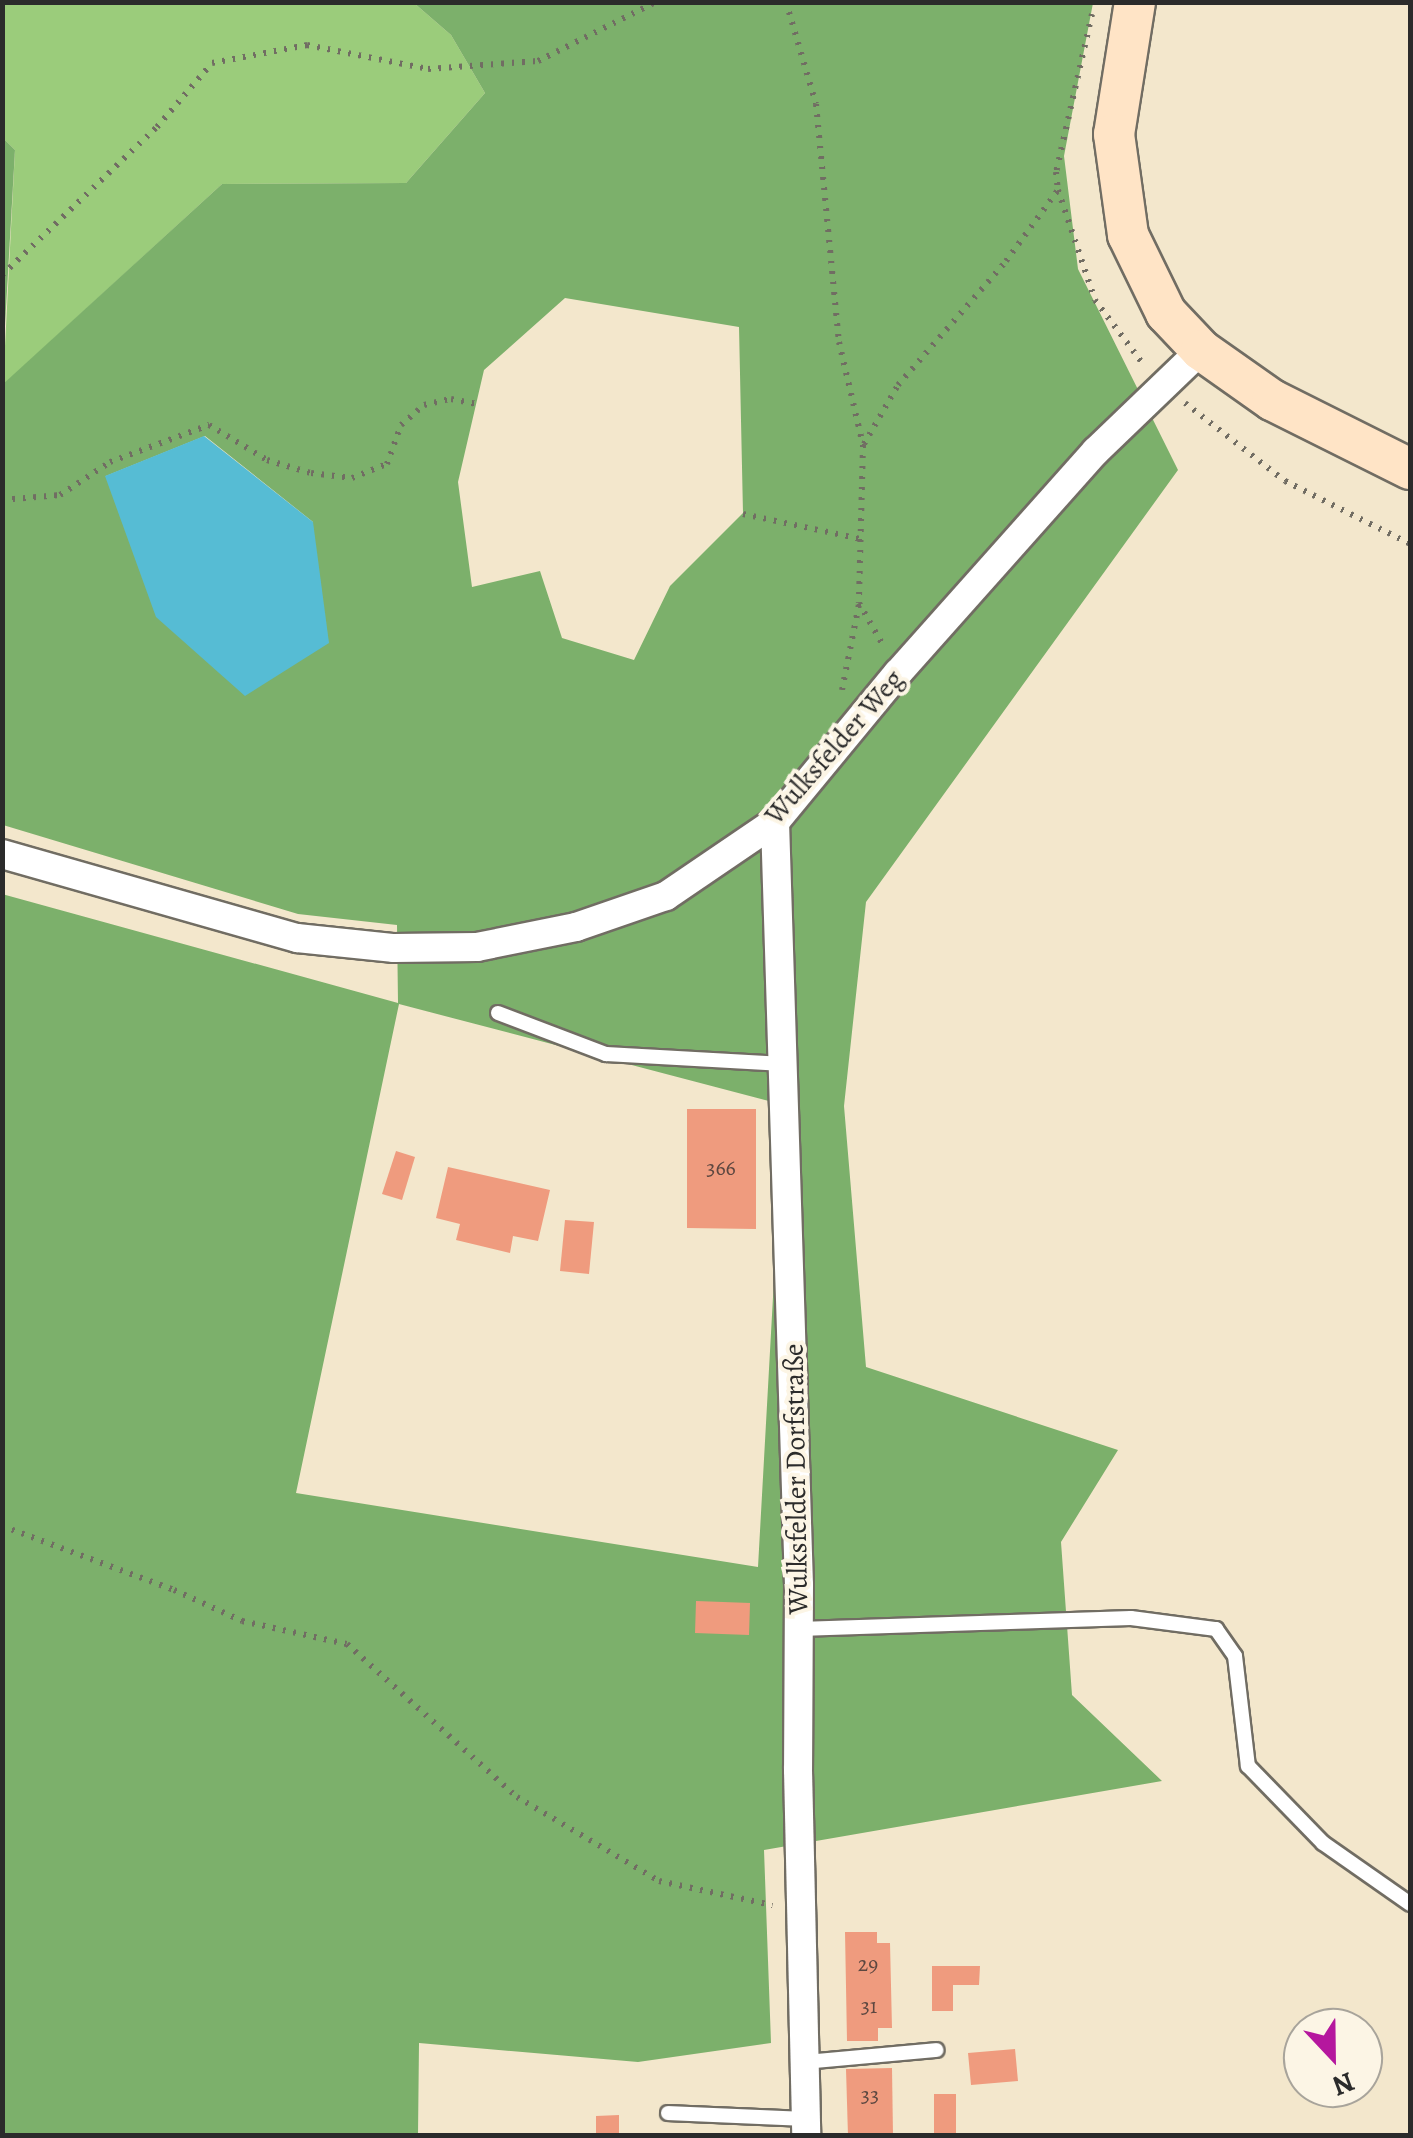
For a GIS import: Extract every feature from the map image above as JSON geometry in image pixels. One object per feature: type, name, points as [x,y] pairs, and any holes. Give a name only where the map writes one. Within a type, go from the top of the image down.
[{"type":"main road","points":[[1134,2],[1114,134],[1128,236],[1166,313],[1200,350],[1272,400],[1410,468]]},
{"type":"street","name":"Wulksfelder Weg","points":[[2,854],[297,938],[394,948],[477,947],[576,927],[666,896],[775,822],[898,673],[1096,451],[1200,350]]},
{"type":"street","name":"Wulksfelder Dorfstraße","points":[[775,822],[799,1628],[806,2127]]},
{"type":"lane","points":[[498,1012],[606,1054],[785,1064]]},
{"type":"lane","points":[[799,1628],[1131,1618],[1216,1629],[1235,1656],[1248,1766],[1323,1843],[1410,1904]]},
{"type":"lane","points":[[805,2062],[936,2050]]},
{"type":"lane","points":[[668,2113],[806,2127]]},
{"type":"path","points":[[2,276],[158,127],[212,63],[306,44],[428,69],[538,60],[656,2]]},
{"type":"path","points":[[786,2],[816,104],[839,342],[864,445],[860,603],[840,699]]},
{"type":"path","points":[[864,445],[898,385],[1006,261],[1058,190]]},
{"type":"path","points":[[1165,387],[1286,481],[1410,544]]},
{"type":"path","points":[[2,500],[60,494],[110,462],[209,425],[267,460],[311,473],[352,478],[387,464],[401,424],[424,405],[452,398],[476,404]]},
{"type":"path","points":[[743,514],[861,539]]},
{"type":"path","points":[[860,603],[898,673]]},
{"type":"path","points":[[2,1526],[174,1590],[242,1621],[347,1644],[517,1797],[660,1881],[803,1911]]},
{"type":"green space","points":[[3,3],[414,3],[451,35],[485,93],[406,183],[222,184],[3,385],[15,150],[3,138]]},
{"type":"green space","points":[[414,3],[1093,3],[1064,156],[1078,269],[1178,470],[866,902],[844,1106],[866,1367],[1118,1450],[1061,1542],[1072,1695],[1162,1781],[764,1850],[771,2043],[638,2062],[419,2043],[418,2135],[3,2135],[2,894],[398,1003],[397,925],[298,914],[3,825],[2,385],[222,184],[406,183],[485,93],[451,35]],"holes":[[[565,298],[739,327],[743,513],[670,586],[634,660],[562,638],[540,571],[472,587],[458,482],[484,370]],[[205,436],[313,522],[106,476]],[[399,1004],[769,1101],[776,1243],[758,1567],[296,1493]]]},
{"type":"green space","points":[[3,138],[15,150],[3,361]]},
{"type":"water","points":[[204,436],[313,522],[329,643],[245,696],[156,617],[105,476]]},
{"type":"building","points":[[687,1109],[756,1109],[756,1229],[687,1228]]},
{"type":"building","points":[[396,1151],[415,1157],[402,1200],[382,1194]]},
{"type":"building","points":[[448,1167],[550,1190],[538,1241],[513,1236],[510,1253],[456,1240],[460,1224],[436,1218]]},
{"type":"building","points":[[565,1220],[594,1222],[589,1274],[560,1271]]},
{"type":"building","points":[[696,1601],[750,1603],[749,1635],[695,1633]]},
{"type":"building","points":[[845,1932],[877,1932],[877,1943],[890,1943],[892,2028],[878,2028],[878,2041],[847,2041]]},
{"type":"building","points":[[932,1966],[980,1966],[979,1985],[953,1985],[953,2011],[932,2011]]},
{"type":"building","points":[[1015,2049],[1018,2081],[971,2085],[968,2053]]},
{"type":"building","points":[[892,2068],[893,2136],[848,2136],[846,2069]]},
{"type":"building","points":[[934,2094],[956,2094],[956,2136],[934,2136]]},
{"type":"building","points":[[619,2115],[619,2136],[596,2136],[596,2116]]}]
